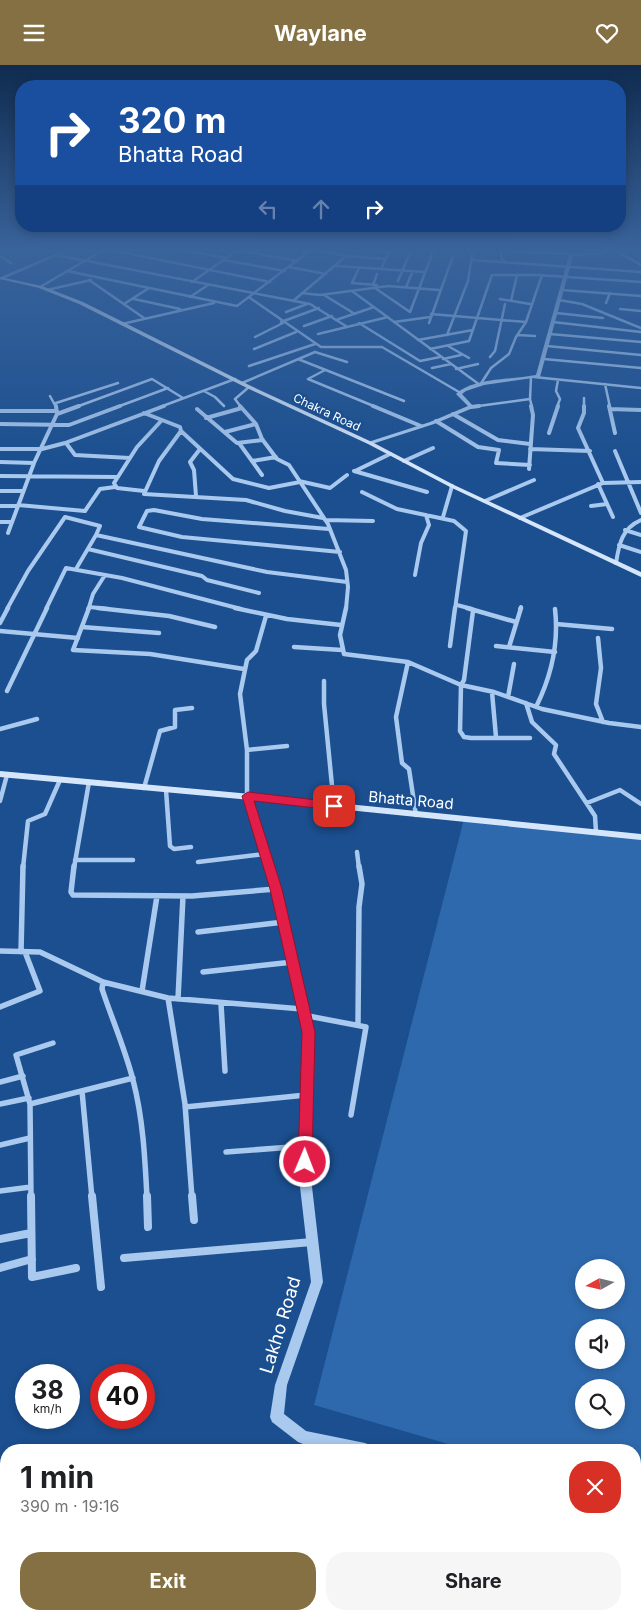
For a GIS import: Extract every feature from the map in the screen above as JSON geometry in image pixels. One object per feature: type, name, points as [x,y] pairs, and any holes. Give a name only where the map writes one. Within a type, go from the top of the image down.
[{"type":"main road","name":"Chakra Road","points":[[115,321],[249,387],[370,443],[452,486],[641,575]]},
{"type":"main road","name":"Bhatta Road","points":[[4,774],[248,796],[641,837]]},
{"type":"street","points":[[122,324],[135,321]]},
{"type":"street","points":[[255,337],[286,321]]},
{"type":"street","points":[[304,326],[319,321]]},
{"type":"street","points":[[337,321],[346,326]]},
{"type":"street","points":[[318,333],[371,321]]},
{"type":"street","points":[[394,322],[403,321]]},
{"type":"street","points":[[447,335],[452,321]]},
{"type":"street","points":[[430,349],[469,341],[477,321]]},
{"type":"street","points":[[490,357],[495,351],[502,321]]},
{"type":"street","points":[[480,385],[491,368],[509,354],[526,321],[520,321]]},
{"type":"street","points":[[623,321],[641,328]]},
{"type":"street","points":[[282,322],[315,344],[325,347],[382,347],[459,392],[471,407]]},
{"type":"street","points":[[394,322],[480,385]]},
{"type":"street","points":[[459,392],[480,385],[533,377],[540,374],[553,322],[641,332]]},
{"type":"street","points":[[359,323],[420,361],[461,355]]},
{"type":"street","points":[[418,340],[473,330]]},
{"type":"street","points":[[254,349],[296,332]]},
{"type":"street","points":[[550,333],[641,342]]},
{"type":"street","points":[[518,335],[535,336]]},
{"type":"street","points":[[250,366],[315,344]]},
{"type":"street","points":[[448,345],[461,355],[469,358]]},
{"type":"street","points":[[547,346],[641,355]]},
{"type":"street","points":[[242,383],[317,352],[347,362]]},
{"type":"street","points":[[298,359],[404,401]]},
{"type":"street","points":[[544,359],[641,368]]},
{"type":"street","points":[[432,368],[451,364]]},
{"type":"street","points":[[456,369],[478,364]]},
{"type":"street","points":[[325,370],[308,379],[422,426]]},
{"type":"street","points":[[533,377],[641,388]]},
{"type":"street","points":[[436,421],[478,447],[499,450],[496,463],[530,467],[533,415],[530,399],[533,377]]},
{"type":"street","points":[[0,411],[57,412],[152,379],[183,398]]},
{"type":"street","points":[[0,449],[42,449],[66,443],[235,379]]},
{"type":"street","points":[[549,433],[560,399],[556,391],[558,380]]},
{"type":"street","points":[[56,403],[118,383]]},
{"type":"street","points":[[605,384],[616,433]]},
{"type":"street","points":[[249,387],[235,399],[256,424],[263,440],[276,457],[289,465],[300,481],[324,519],[340,552],[347,583],[347,605],[341,625],[342,650],[346,655],[408,662],[461,685],[492,692],[536,707],[603,722],[641,727]]},
{"type":"street","points":[[0,424],[69,425],[168,388]]},
{"type":"street","points":[[204,391],[224,406]]},
{"type":"street","points":[[8,533],[28,476],[53,425],[57,412],[56,403],[50,396]]},
{"type":"street","points":[[584,398],[584,413],[578,428],[603,483]]},
{"type":"street","points":[[370,443],[471,407],[530,399]]},
{"type":"street","points":[[206,418],[242,408]]},
{"type":"street","points":[[197,409],[239,443],[262,475]]},
{"type":"street","points":[[610,409],[641,409]]},
{"type":"street","points":[[144,413],[180,427],[181,431],[233,479],[249,485],[269,488],[300,481],[330,488],[347,475]]},
{"type":"street","points":[[453,414],[498,440],[530,444]]},
{"type":"street","points":[[115,487],[114,483],[137,447],[162,420]]},
{"type":"street","points":[[225,432],[256,424]]},
{"type":"street","points":[[144,491],[159,461],[181,431]]},
{"type":"street","points":[[239,443],[263,440]]},
{"type":"street","points":[[66,443],[75,455],[130,458]]},
{"type":"street","points":[[404,461],[433,448]]},
{"type":"street","points":[[196,496],[194,470],[190,462],[200,449]]},
{"type":"street","points":[[530,449],[590,451]]},
{"type":"street","points":[[615,451],[641,513]]},
{"type":"street","points":[[390,454],[354,471],[427,493]]},
{"type":"street","points":[[252,461],[276,457]]},
{"type":"street","points":[[0,462],[34,463]]},
{"type":"street","points":[[0,476],[118,477]]},
{"type":"street","points":[[485,501],[534,480]]},
{"type":"street","points":[[520,518],[598,484],[641,482]]},
{"type":"street","points":[[598,484],[614,517]]},
{"type":"street","points":[[443,517],[452,486]]},
{"type":"street","points":[[0,506],[85,511],[100,489],[115,487],[144,491]]},
{"type":"street","points":[[0,491],[23,491]]},
{"type":"street","points":[[144,491],[144,495],[196,496],[246,500],[324,519],[373,521]]},
{"type":"street","points":[[362,492],[398,509],[443,517],[458,524],[466,531],[450,647]]},
{"type":"street","points":[[591,506],[607,503]]},
{"type":"street","points":[[329,529],[202,519],[154,510],[147,511],[139,527],[182,537],[340,552]]},
{"type":"street","points":[[415,575],[421,543],[429,525],[426,515]]},
{"type":"street","points":[[0,623],[28,571],[65,517],[100,525],[76,569]]},
{"type":"street","points":[[616,563],[619,545],[626,530],[631,523],[641,520]]},
{"type":"street","points":[[0,522],[12,522]]},
{"type":"street","points":[[626,530],[641,535]]},
{"type":"street","points":[[96,535],[268,572],[347,583]]},
{"type":"street","points":[[619,545],[641,552]]},
{"type":"street","points":[[88,549],[202,576],[207,580],[259,593]]},
{"type":"street","points":[[7,691],[66,568],[105,575],[266,616],[314,624],[341,625]]},
{"type":"street","points":[[105,575],[93,594],[73,651],[135,655],[150,654],[244,669]]},
{"type":"street","points":[[457,605],[516,622]]},
{"type":"street","points":[[89,607],[169,616],[215,627]]},
{"type":"street","points":[[509,647],[521,607]]},
{"type":"street","points":[[536,707],[545,690],[558,636],[555,609]]},
{"type":"street","points":[[473,611],[464,680],[461,685],[460,731],[464,737],[530,738]]},
{"type":"street","points":[[248,796],[247,750],[240,694],[244,669],[248,658],[254,656],[266,616]]},
{"type":"street","points":[[556,624],[612,629]]},
{"type":"street","points":[[82,627],[159,633]]},
{"type":"street","points":[[0,631],[78,638]]},
{"type":"street","points":[[598,638],[602,659],[596,704],[603,722]]},
{"type":"street","points":[[496,646],[555,651]]},
{"type":"street","points":[[294,647],[342,650]]},
{"type":"street","points":[[408,662],[396,717],[402,763],[409,769],[416,815]]},
{"type":"street","points":[[508,697],[514,665]]},
{"type":"street","points":[[324,681],[324,704],[334,806]]},
{"type":"street","points":[[492,692],[496,737]]},
{"type":"street","points":[[526,703],[526,715],[531,723],[556,745],[554,754],[596,816],[596,832]]},
{"type":"street","points":[[144,788],[160,731],[175,727],[175,711],[192,708]]},
{"type":"street","points":[[0,729],[37,719]]},
{"type":"street","points":[[247,750],[287,746]]},
{"type":"street","points":[[0,801],[4,774]]},
{"type":"street","points":[[0,1007],[40,991],[23,952],[24,845],[28,821],[45,814],[60,780]]},
{"type":"street","points":[[89,783],[75,860],[73,895],[183,896],[276,889]]},
{"type":"street","points":[[166,789],[170,846],[174,849],[191,847]]},
{"type":"street","points":[[587,803],[620,790],[641,805]]},
{"type":"street","name":"Lakho Road","points":[[248,796],[276,889],[308,1032],[305,1178],[317,1282],[281,1385],[277,1417],[303,1437],[336,1444]]},
{"type":"street","points":[[357,852],[362,884],[359,907],[358,1024]]},
{"type":"street","points":[[198,862],[265,854]]},
{"type":"street","points":[[75,860],[133,860]]},
{"type":"street","points":[[142,991],[157,896]]},
{"type":"street","points":[[178,999],[183,896]]},
{"type":"street","points":[[198,932],[284,922]]},
{"type":"street","points":[[0,951],[40,952],[103,982],[168,998],[303,1012],[366,1027],[350,1115]]},
{"type":"street","points":[[202,972],[293,962]]},
{"type":"street","points":[[103,982],[102,989],[133,1078],[142,1131],[148,1227]]},
{"type":"street","points":[[168,998],[185,1107],[194,1220]]},
{"type":"street","points":[[221,1004],[225,1071]]},
{"type":"street","points":[[53,1043],[16,1055],[29,1101],[32,1277],[76,1267]]},
{"type":"street","points":[[0,1082],[22,1076]]},
{"type":"street","points":[[0,1104],[29,1101],[82,1091],[133,1078]]},
{"type":"street","points":[[82,1091],[101,1287]]},
{"type":"street","points":[[185,1107],[306,1095]]},
{"type":"street","points":[[0,1145],[30,1138]]},
{"type":"street","points":[[226,1152],[305,1146]]},
{"type":"street","points":[[0,1191],[31,1187]]},
{"type":"street","points":[[0,1239],[31,1233]]},
{"type":"street","points":[[124,1258],[312,1242]]},
{"type":"street","points":[[0,1268],[32,1259]]},
{"type":"shaded area","points":[[464,819],[641,836],[641,1444],[448,1444],[314,1405]]},
{"type":"route","points":[[305,1162],[308,1032],[276,889],[248,796],[334,806]]}]
